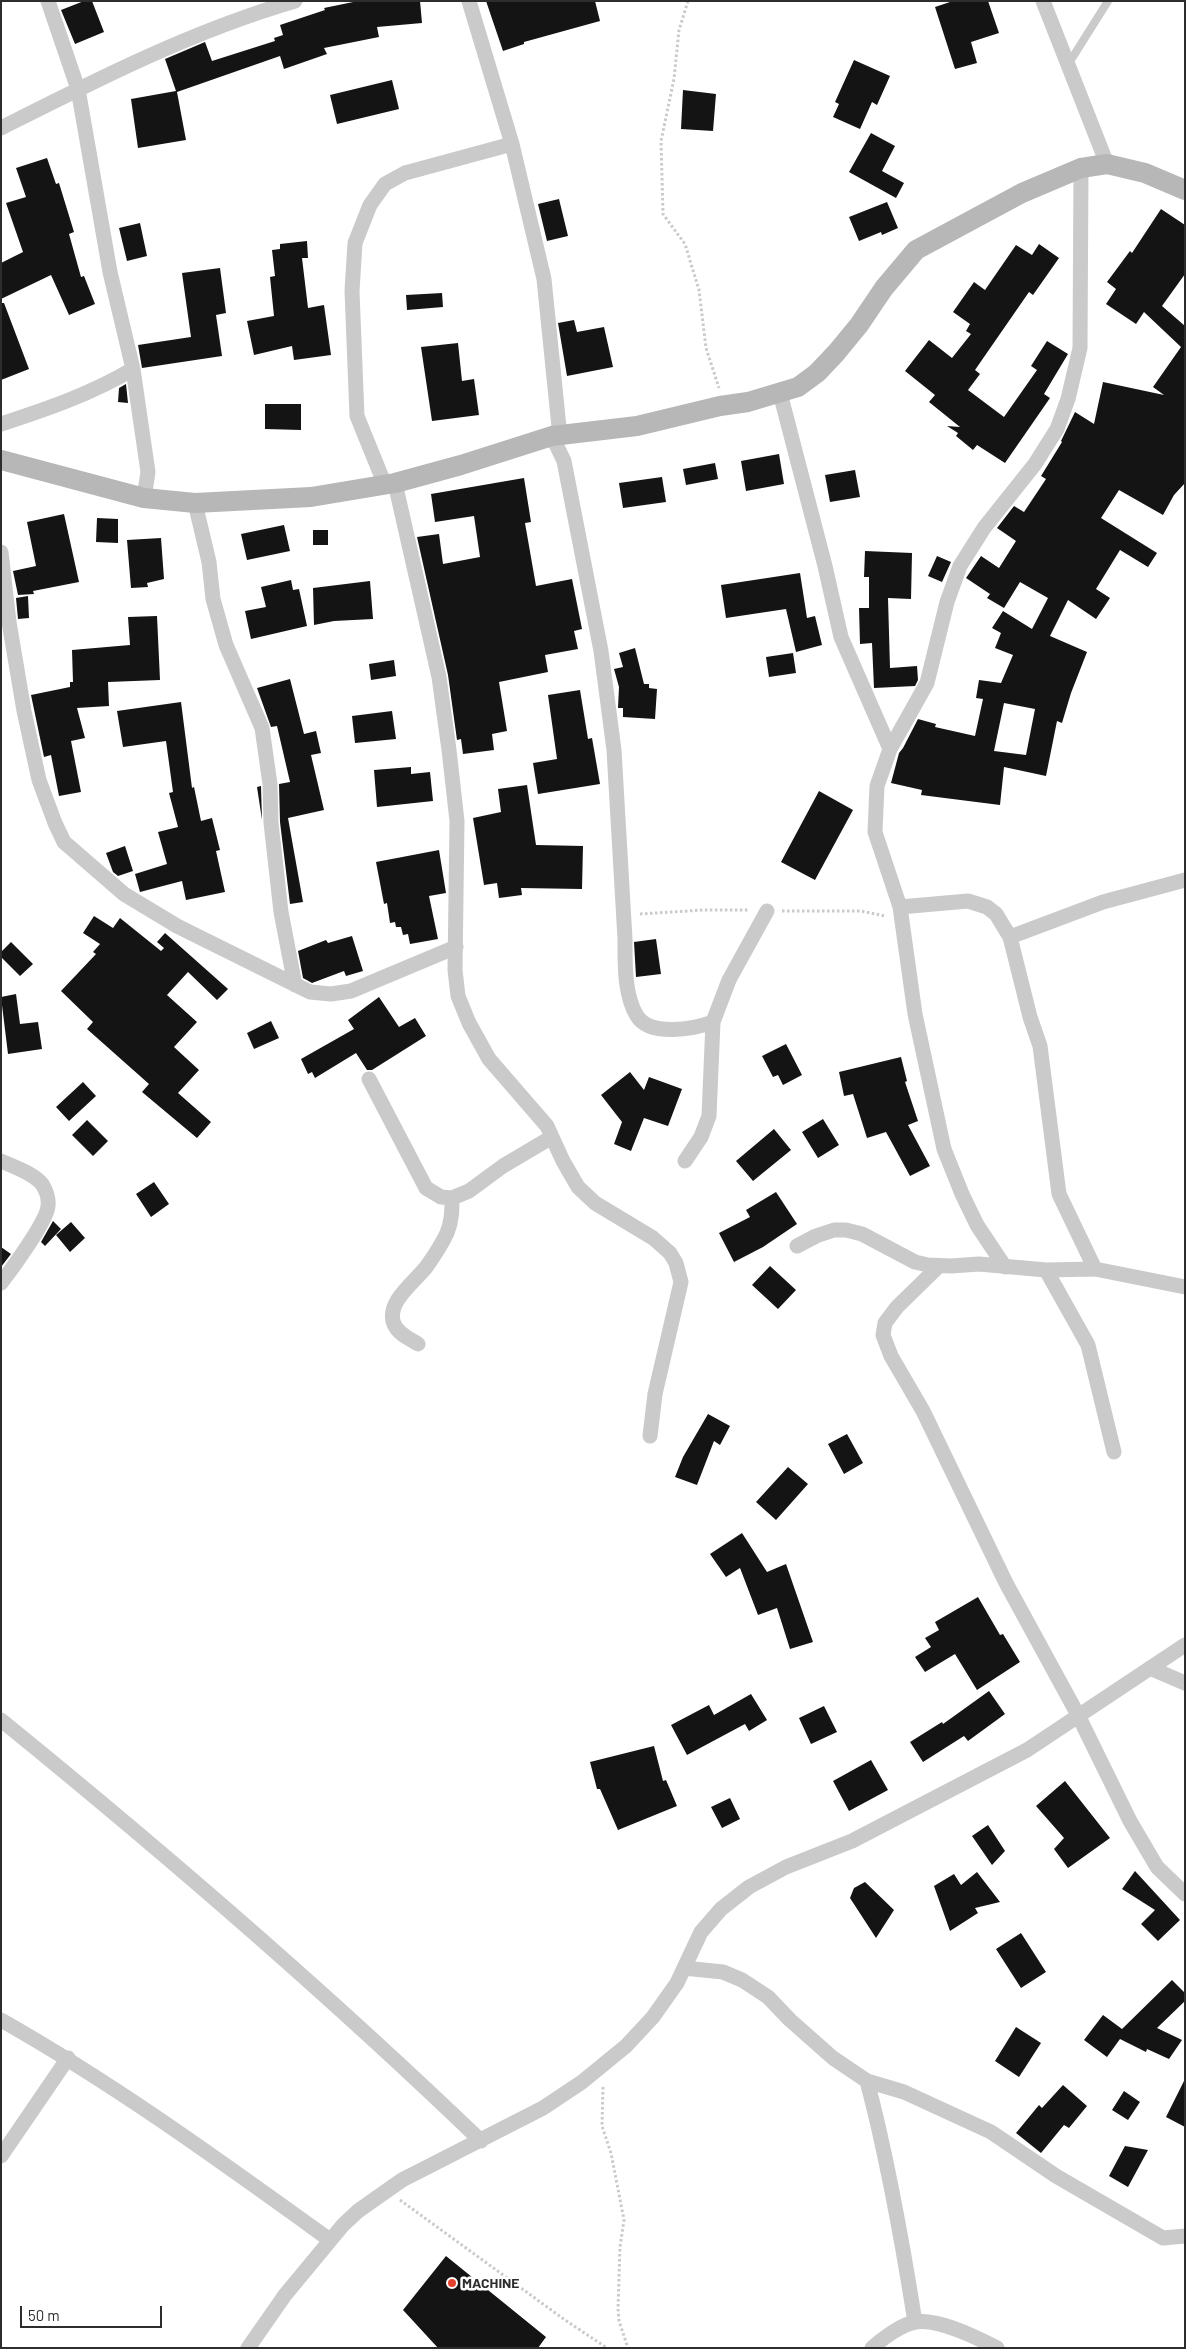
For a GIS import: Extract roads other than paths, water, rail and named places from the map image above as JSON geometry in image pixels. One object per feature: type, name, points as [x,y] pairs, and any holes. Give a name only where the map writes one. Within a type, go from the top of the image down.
[{"type":"street","points":[[48,1],[78,89],[110,272],[134,370],[148,472],[144,498]]},
{"type":"street","points":[[1,128],[78,89],[257,6],[295,1]]},
{"type":"street","points":[[469,1],[512,144],[544,279],[556,437],[564,461],[578,529],[602,660],[614,750],[625,961],[630,1000],[638,1018],[658,1029],[698,1028],[714,1022]]},
{"type":"street","points":[[1043,1],[1107,164]]},
{"type":"street","points":[[512,144],[405,173],[385,184],[370,205],[354,243],[352,291],[357,416],[390,484],[426,612],[439,677],[457,821],[455,970],[458,996],[469,1023],[489,1059],[547,1126],[578,1187],[595,1203],[653,1238],[670,1254],[676,1263],[682,1282],[655,1394],[650,1436]]},
{"type":"street","points":[[1,460],[144,498],[195,503],[311,497],[390,484],[556,437],[637,426],[720,406],[748,402],[798,387],[817,373],[836,353],[884,288],[916,250],[1022,192],[1081,168],[1107,164],[1144,173],[1185,190]]},
{"type":"street","points":[[1005,1267],[978,1225],[962,1194],[944,1149],[915,1014],[900,907],[875,832],[877,786],[890,749],[927,683],[947,602],[960,566],[984,528],[1035,464],[1057,429],[1068,399],[1080,348],[1081,168]]},
{"type":"street","points":[[1,424],[74,400],[134,370]]},
{"type":"street","points":[[780,393],[825,566],[841,637],[890,749]]},
{"type":"street","points":[[195,503],[209,562],[213,599],[226,645],[262,728],[269,775],[271,823],[281,912],[295,984]]},
{"type":"street","points":[[1,552],[5,623],[40,780],[55,823],[64,842],[124,894],[177,926],[310,992],[331,994],[351,991],[456,948]]},
{"type":"street","points":[[1010,937],[1103,902],[1185,880]]},
{"type":"street","points":[[900,907],[968,901],[986,907],[996,914],[1010,937],[1030,1017],[1040,1046],[1059,1194],[1095,1269]]},
{"type":"street","points":[[685,1161],[701,1137],[709,1116],[714,1022],[729,980],[766,911]]},
{"type":"street","points":[[369,1079],[426,1188],[441,1197],[452,1198],[469,1191],[503,1166],[552,1137]]},
{"type":"street","points":[[1,1161],[25,1172],[42,1183],[47,1195],[48,1207],[21,1255],[1,1283]]},
{"type":"street","points":[[418,1344],[402,1334],[394,1324],[395,1306],[409,1284],[426,1267],[447,1233],[452,1216],[452,1198]]},
{"type":"street","points":[[797,1246],[834,1230],[846,1230],[881,1242],[915,1262],[939,1266],[979,1264],[1046,1270],[1095,1269],[1185,1287]]},
{"type":"street","points":[[939,1266],[897,1307],[885,1323],[883,1335],[891,1356],[923,1411],[1006,1583],[1078,1715],[1112,1788],[1156,1867],[1185,1894]]},
{"type":"street","points":[[1046,1270],[1088,1345],[1114,1452]]},
{"type":"street","points":[[248,2348],[285,2295],[330,2240],[358,2211],[402,2180],[543,2108],[605,2064],[626,2046],[653,2017],[677,1983],[701,1932],[721,1909],[749,1887],[786,1867],[852,1841],[1027,1750],[1185,1645]]},
{"type":"street","points":[[1150,1668],[1185,1683]]},
{"type":"street","points":[[1,1720],[99,1800],[227,1910],[388,2053],[481,2141]]},
{"type":"street","points":[[684,1968],[723,1972],[742,1980],[768,1997],[790,2020],[833,2058],[867,2080],[904,2092],[991,2132],[1056,2176],[1163,2238],[1185,2236]]},
{"type":"street","points":[[1,2020],[68,2058],[330,2240]]},
{"type":"street","points":[[1,2156],[68,2058]]},
{"type":"street","points":[[867,2080],[882,2140],[899,2224],[915,2322]]},
{"type":"street","points":[[872,2348],[900,2328],[915,2322],[936,2324],[998,2348]]},
{"type":"lane","points":[[1068,63],[1108,1]]},
{"type":"place","name":"MACHINE","points":[[452,2283]]}]
